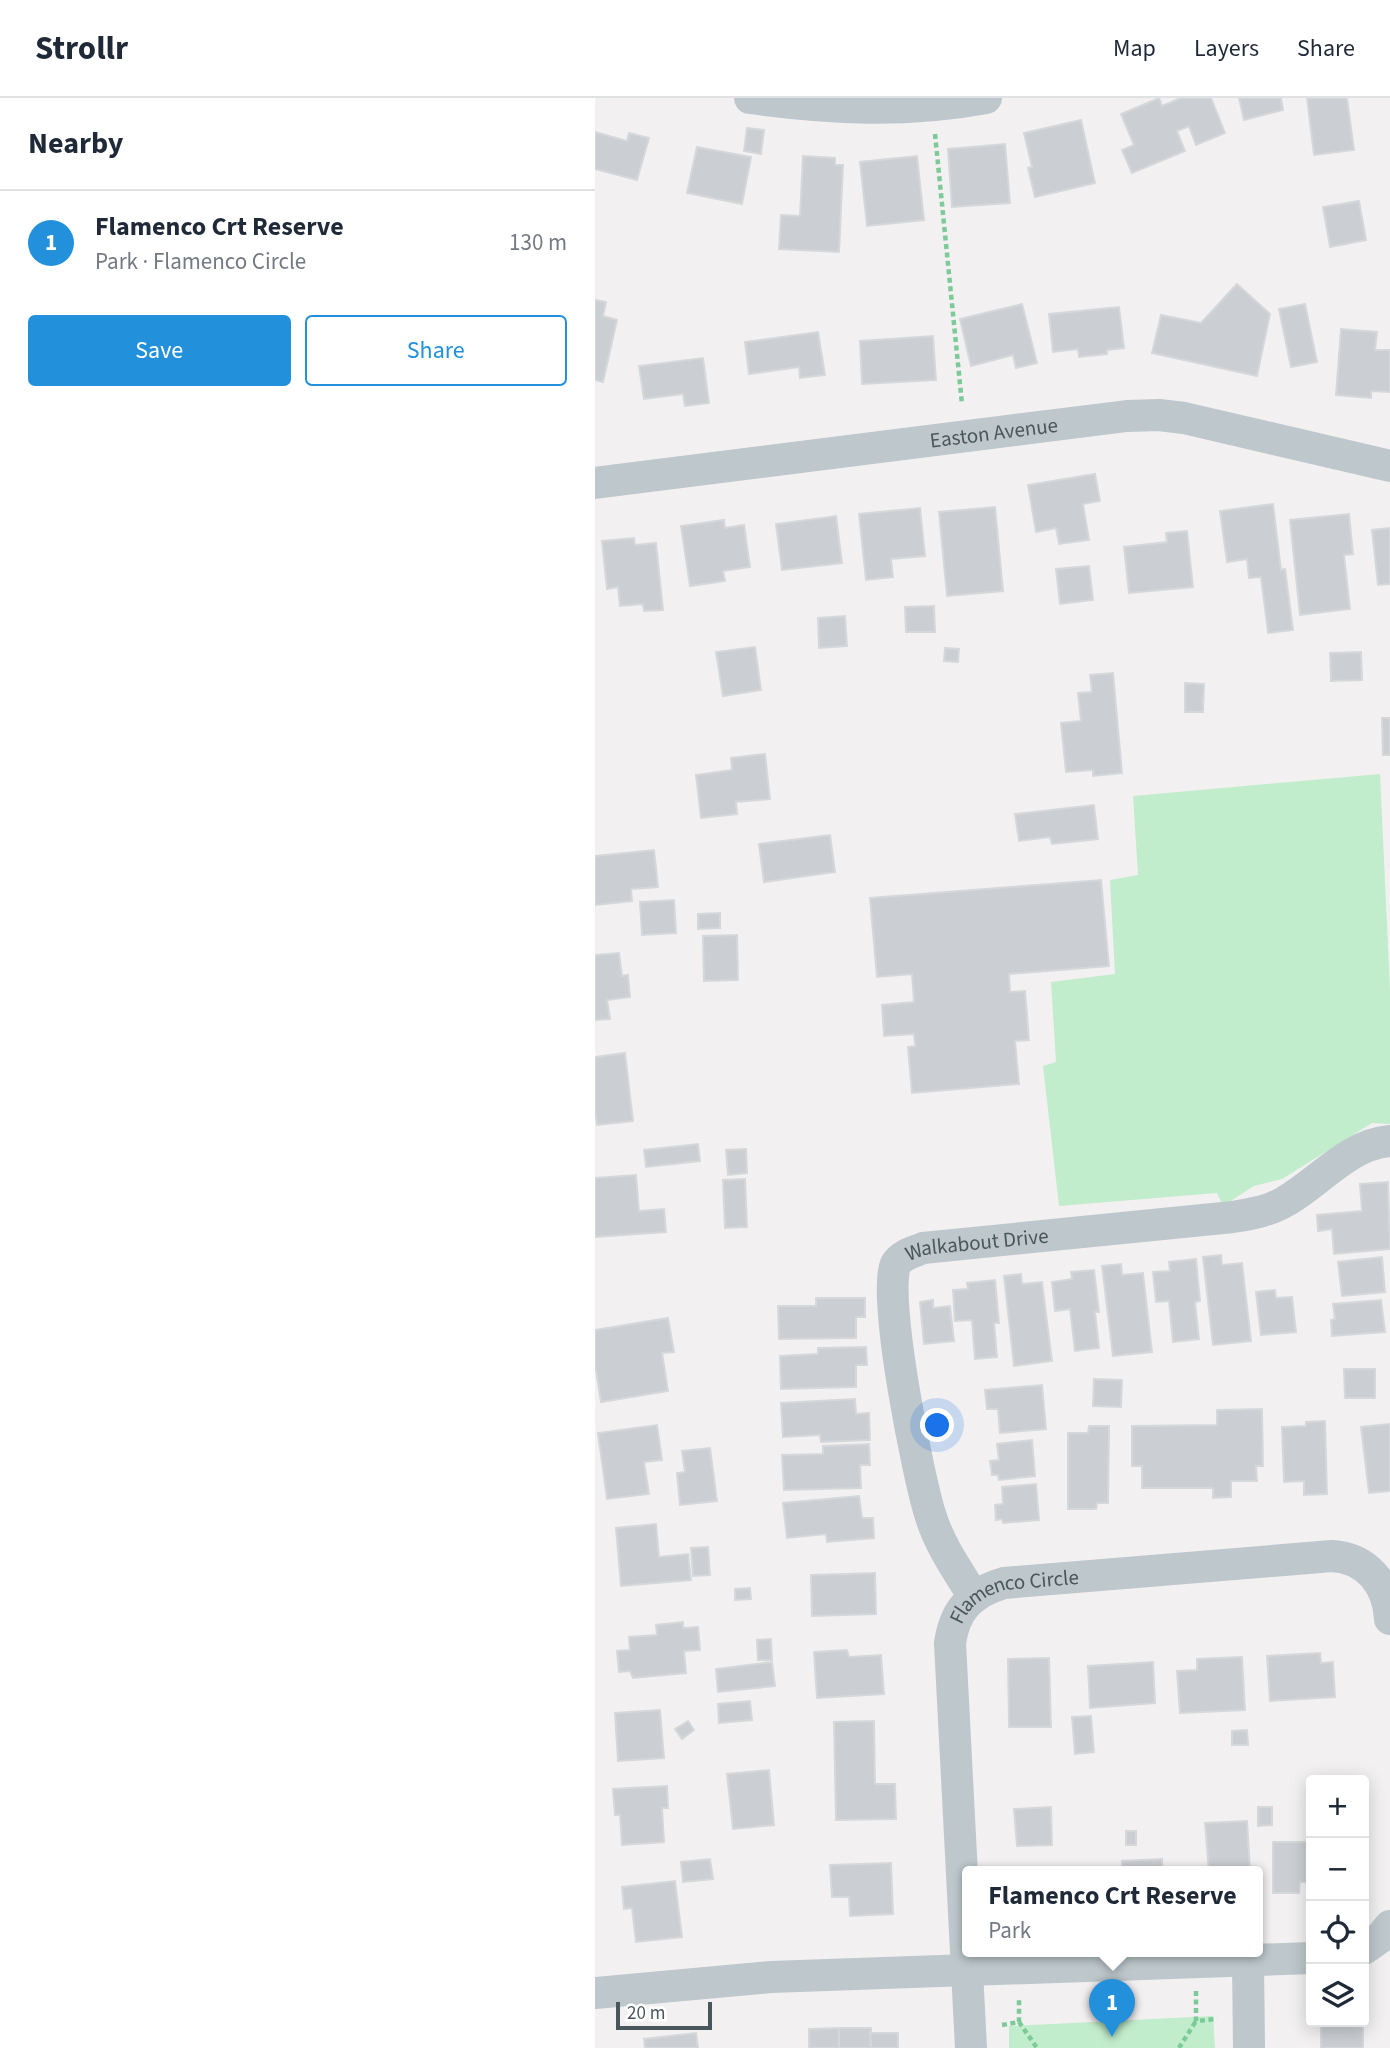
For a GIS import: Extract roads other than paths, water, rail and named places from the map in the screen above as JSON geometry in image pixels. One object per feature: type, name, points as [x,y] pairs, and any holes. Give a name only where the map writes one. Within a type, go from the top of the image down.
[{"type":"street","points":[[750,98],[818,107],[881,110],[986,98]]},
{"type":"street","name":"Easton Avenue","points":[[595,483],[1127,416],[1159,415],[1184,418],[1390,466]]},
{"type":"street","name":"Walkabout Drive","points":[[974,1597],[947,1553],[931,1520],[923,1492],[895,1337],[892,1277],[896,1263],[907,1254],[923,1248],[1263,1212],[1286,1202],[1362,1147],[1390,1141]]},
{"type":"street","name":"Flamenco Circle","points":[[962,1875],[950,1643],[956,1617],[974,1597],[988,1588],[1004,1583],[1345,1557],[1357,1561],[1380,1583],[1387,1598],[1390,1619]]},
{"type":"street","points":[[1369,1945],[1390,1926]]},
{"type":"street","name":"Flamenco Circle","points":[[966,1957],[970,2039]]},
{"type":"street","points":[[595,1993],[771,1977],[1306,1958]]},
{"type":"street","points":[[1248,1961],[1249,2048]]},
{"type":"place","name":"Flamenco Crt Reserve","points":[[1112,2037]]}]
